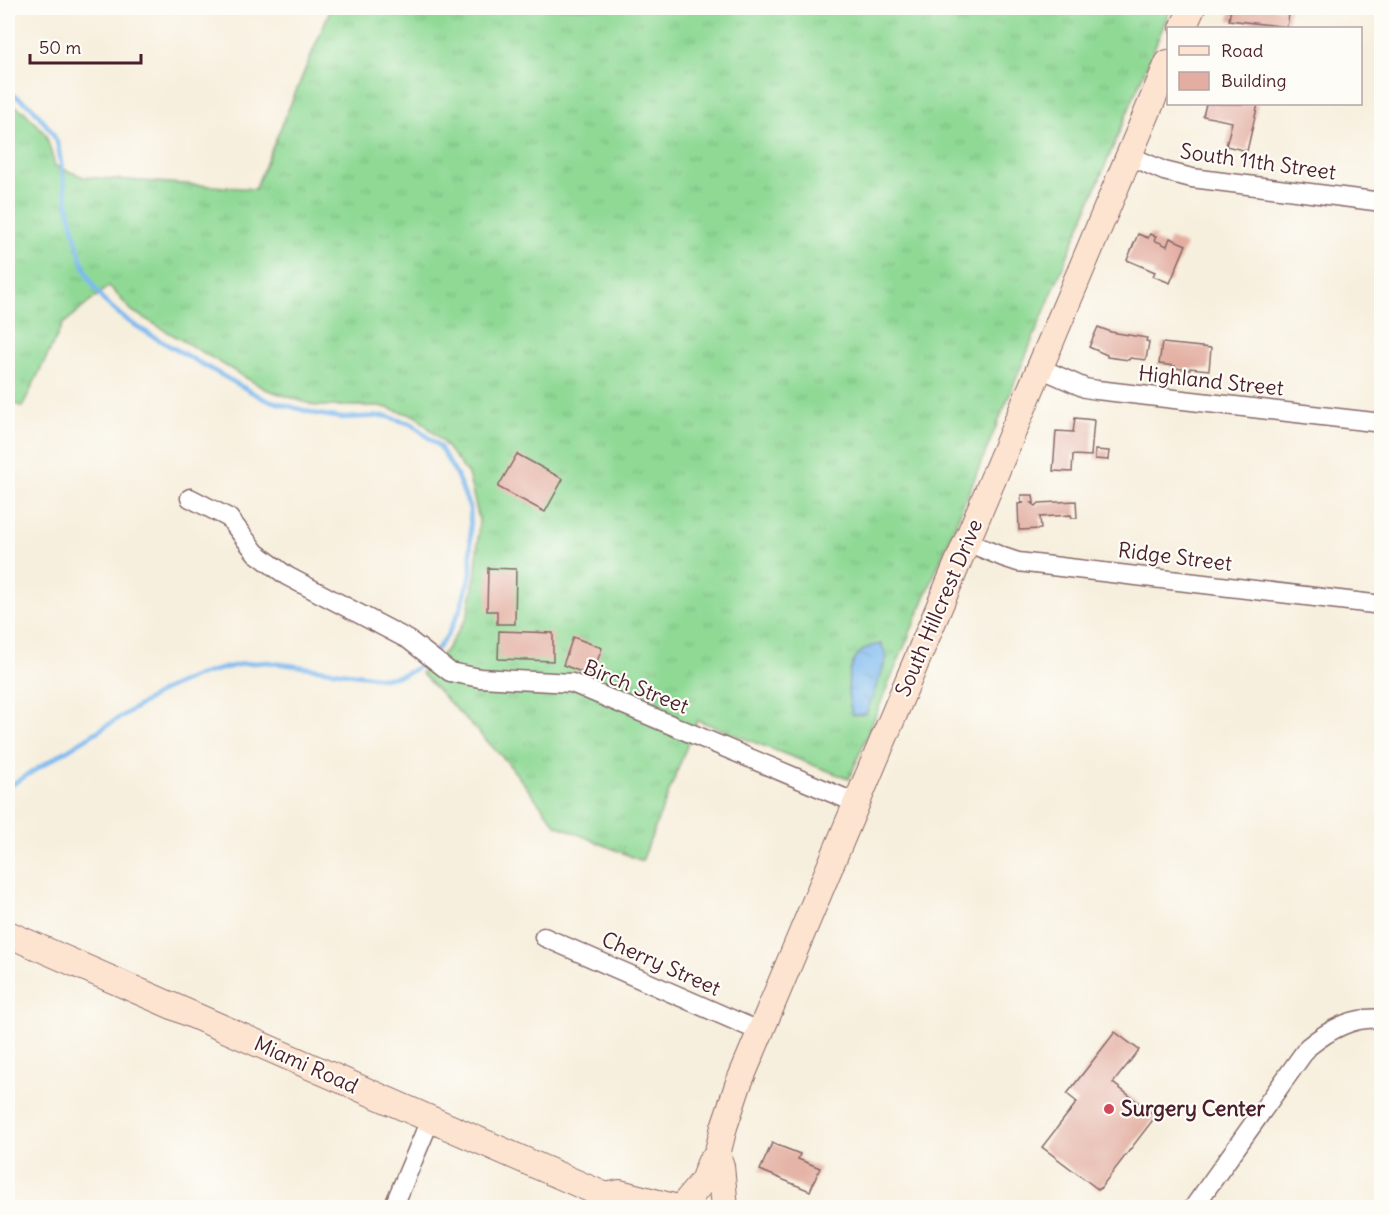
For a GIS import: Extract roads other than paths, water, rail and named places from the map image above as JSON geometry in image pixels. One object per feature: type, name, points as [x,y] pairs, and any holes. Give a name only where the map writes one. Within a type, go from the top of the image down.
[{"type":"street","points":[[1183,27],[1192,8]]},
{"type":"street","name":"South Hillcrest Drive","points":[[677,1206],[703,1181],[710,1163],[717,1155],[729,1108],[738,1085],[1167,65]]},
{"type":"street","name":"South 11th Street","points":[[1130,156],[1164,171],[1192,178],[1382,202]]},
{"type":"street","name":"Highland Street","points":[[1040,368],[1085,388],[1117,394],[1382,423]]},
{"type":"street","name":"Birch Street","points":[[190,498],[229,518],[256,553],[286,576],[410,640],[450,672],[480,678],[572,683],[856,803]]},
{"type":"street","name":"Ridge Street","points":[[967,542],[1018,562],[1382,604]]},
{"type":"street","name":"Miami Road","points":[[8,934],[611,1202],[620,1193],[677,1206],[696,1202],[713,1208]]},
{"type":"street","name":"Cherry Street","points":[[544,937],[761,1032]]},
{"type":"street","points":[[1193,1208],[1308,1047],[1326,1033],[1348,1022],[1382,1019]]},
{"type":"street","points":[[393,1208],[430,1120]]},
{"type":"street","name":"South Hillcrest Drive","points":[[717,1155],[721,1166],[725,1208]]},
{"type":"water","points":[[881,644],[887,657],[866,714],[853,715],[848,688],[854,661],[868,647]]},
{"type":"waterway","points":[[8,91],[32,107],[52,132],[58,145],[68,206],[81,259],[90,280],[103,300],[125,319],[264,399],[317,414],[342,418],[385,416],[412,424],[440,447],[457,476],[470,509],[471,573],[460,610],[447,636],[437,649]]},
{"type":"waterway","points":[[8,787],[164,690],[196,676],[242,664],[267,662],[389,678],[414,670],[423,663]]},
{"type":"place","name":"Surgery Center","points":[[1109,1109]]}]
